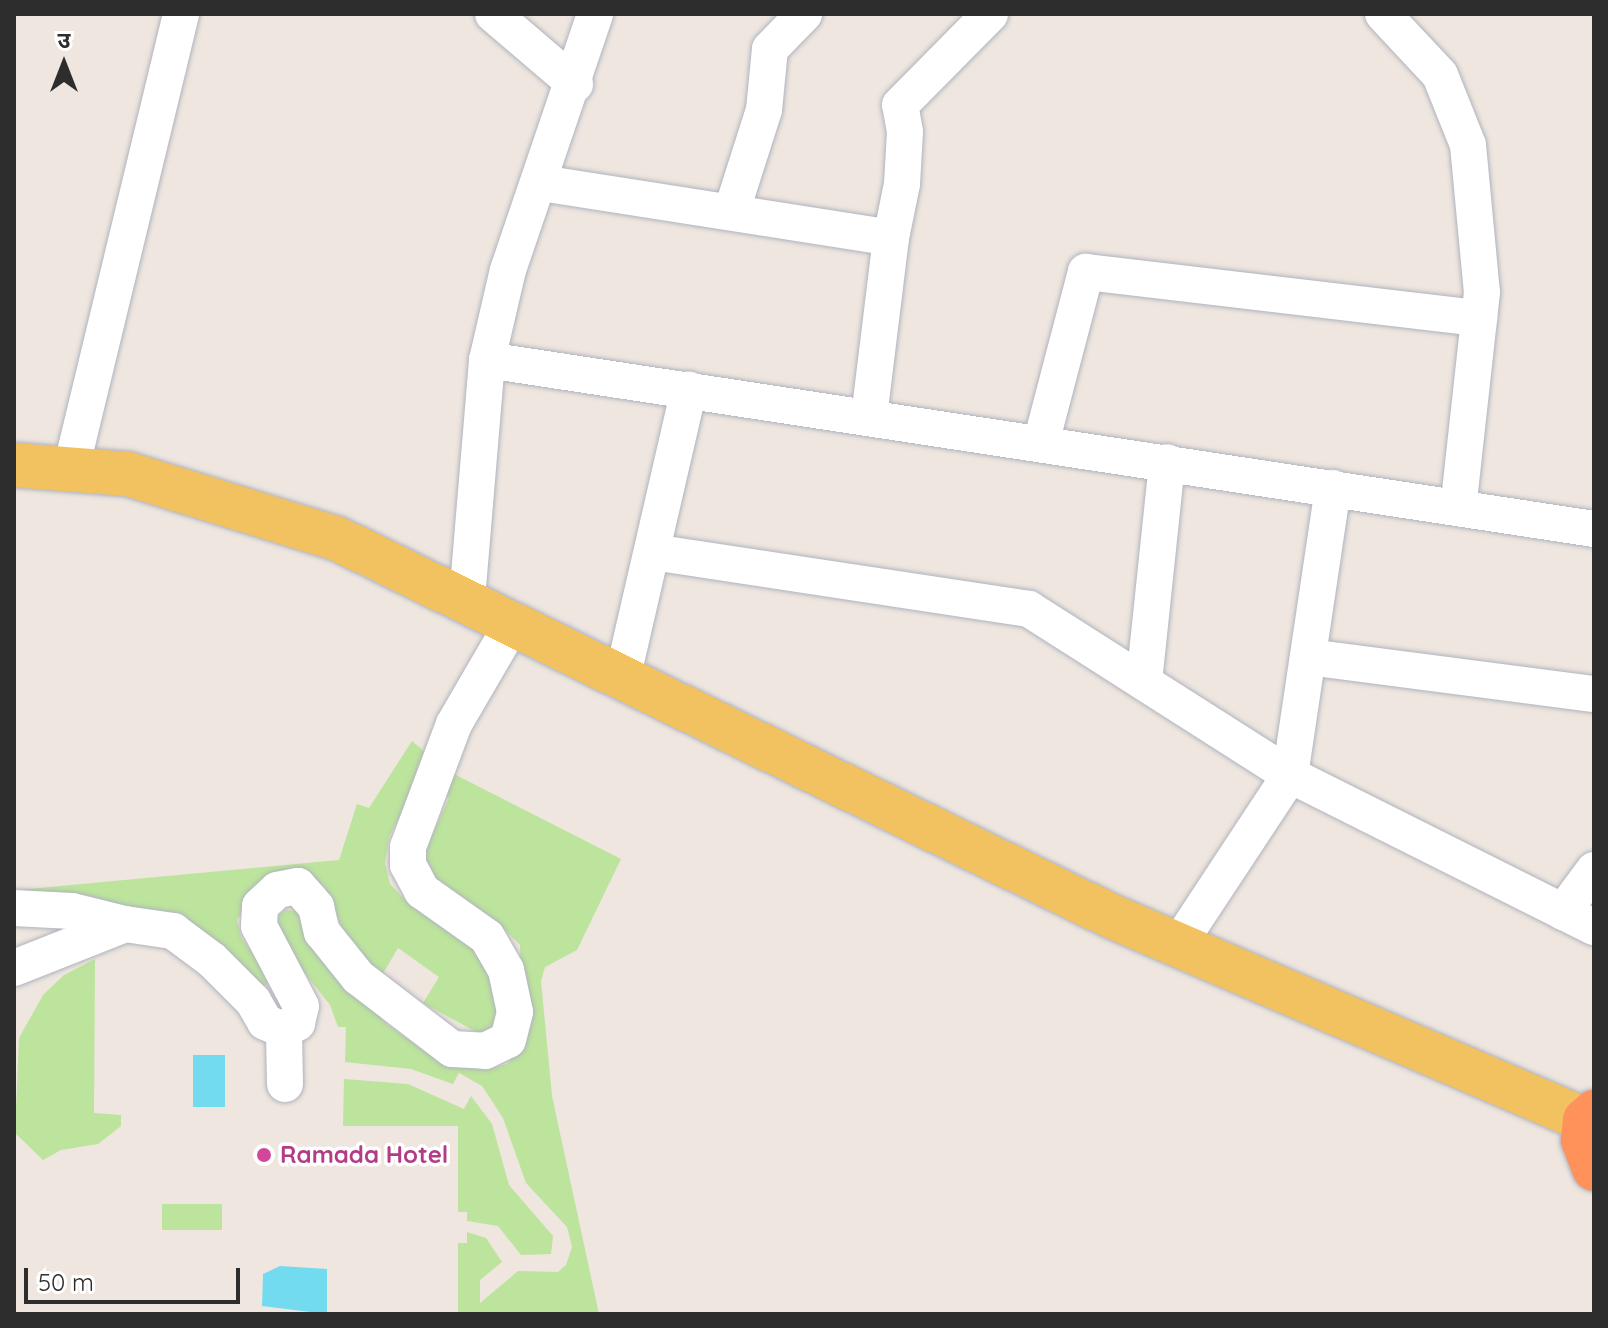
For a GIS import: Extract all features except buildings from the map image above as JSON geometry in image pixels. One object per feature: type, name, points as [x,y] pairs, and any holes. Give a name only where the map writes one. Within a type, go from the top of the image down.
[{"type":"highway","points":[[1590,1116],[1583,1140],[1594,1169]]},
{"type":"main road","points":[[14,465],[128,474],[338,539],[514,621],[1178,945],[1590,1116]]},
{"type":"street","points":[[71,469],[181,14]]},
{"type":"street","points":[[493,14],[575,84]]},
{"type":"street","points":[[467,599],[487,360],[508,270],[575,84],[595,14]]},
{"type":"street","points":[[732,210],[764,110],[770,49],[804,14]]},
{"type":"street","points":[[869,417],[891,238],[902,184],[905,132],[900,105],[990,14]]},
{"type":"street","points":[[1383,14],[1440,75],[1468,145],[1477,214],[1479,318],[1458,508]]},
{"type":"street","points":[[541,183],[732,210],[891,238]]},
{"type":"street","points":[[1041,443],[1086,272],[1479,318]]},
{"type":"street","points":[[487,360],[1594,529]]},
{"type":"street","points":[[623,675],[689,390]]},
{"type":"street","points":[[1144,682],[1167,462]]},
{"type":"street","points":[[1178,945],[1290,775],[1333,488]]},
{"type":"street","points":[[652,552],[1029,609],[1290,775],[1579,920],[1594,870]]},
{"type":"street","points":[[284,1030],[297,1023],[301,1006],[259,926],[260,906],[277,890],[298,886],[316,907],[322,932],[358,977],[415,1024],[452,1049],[485,1051],[508,1040],[515,1012],[506,970],[487,937],[422,891],[408,865],[408,847],[454,724],[514,621]]},
{"type":"street","points":[[1308,657],[1594,694]]},
{"type":"street","points":[[14,908],[72,911],[125,924],[173,931],[212,960],[253,1001],[265,1022],[284,1030]]},
{"type":"street","points":[[14,968],[125,924]]},
{"type":"street","points":[[284,1030],[285,1084]]},
{"type":"green space","points":[[412,741],[431,757],[389,837],[385,863],[390,884],[410,905],[482,953],[499,1009],[495,1027],[482,1035],[423,1003],[439,977],[398,948],[381,977],[352,951],[324,886],[301,872],[254,891],[237,920],[241,937],[270,977],[268,985],[257,985],[181,913],[17,898],[17,890],[339,860],[357,804],[369,808]]},
{"type":"green space","points":[[450,772],[621,859],[577,950],[545,967],[541,981],[552,1096],[599,1314],[458,1314],[458,1243],[467,1243],[467,1232],[486,1238],[502,1262],[480,1280],[480,1303],[518,1271],[558,1272],[566,1265],[572,1247],[567,1227],[526,1183],[503,1118],[482,1086],[459,1073],[453,1084],[411,1069],[345,1062],[346,1027],[338,1027],[330,1005],[282,944],[276,918],[285,910],[303,911],[359,996],[388,1025],[432,1056],[486,1070],[507,1064],[522,1046],[520,945],[504,929],[445,898],[422,858],[449,798],[441,795]]},
{"type":"green space","points":[[95,959],[94,1113],[121,1115],[121,1126],[98,1144],[61,1150],[43,1160],[15,1133],[19,1038],[43,995],[64,975]]},
{"type":"green space","points":[[344,1079],[408,1084],[464,1109],[471,1096],[492,1124],[509,1185],[553,1236],[551,1254],[521,1255],[498,1226],[467,1221],[467,1212],[458,1212],[458,1126],[343,1126]]},
{"type":"green space","points":[[162,1204],[222,1204],[222,1230],[162,1230]]},
{"type":"water","points":[[193,1055],[225,1055],[225,1107],[193,1107]]},
{"type":"water","points":[[280,1266],[327,1269],[327,1314],[262,1306],[263,1274]]},
{"type":"place","name":"Ramada Hotel","points":[[264,1155]]}]
